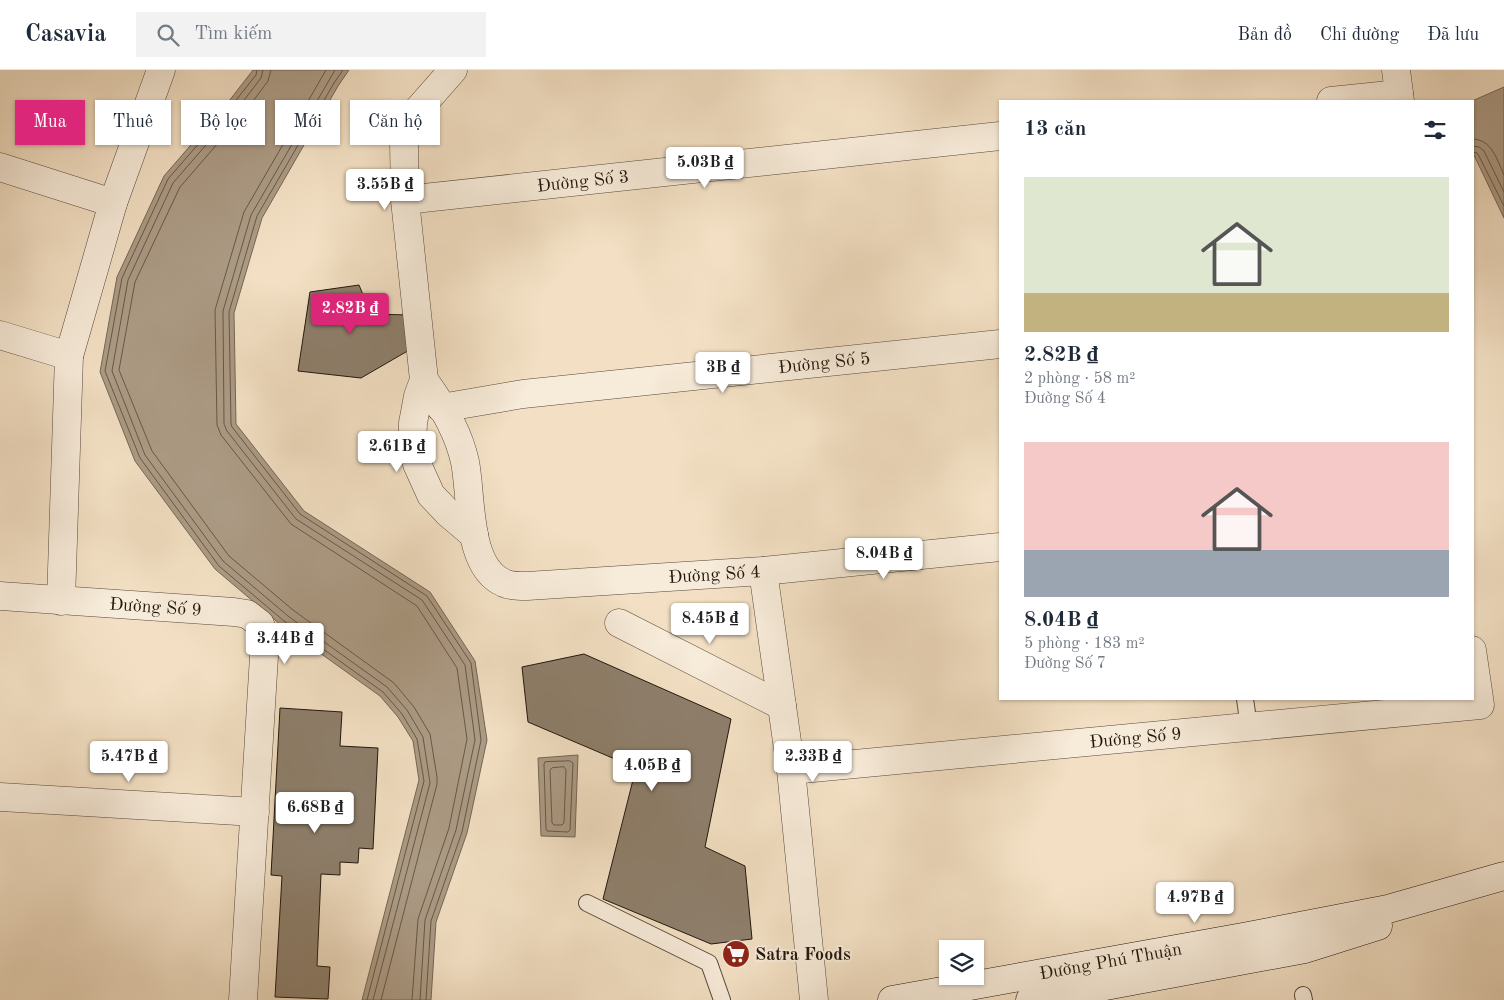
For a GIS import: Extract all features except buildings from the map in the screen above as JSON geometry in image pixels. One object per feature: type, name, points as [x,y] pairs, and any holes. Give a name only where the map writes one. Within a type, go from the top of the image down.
[{"type":"street","points":[[62,600],[69,356],[113,203],[161,70]]},
{"type":"street","name":"Đường Số 4","points":[[453,70],[416,112],[408,124],[404,141],[405,200],[424,380],[418,396],[413,423],[412,446],[417,464],[431,495],[474,536]]},
{"type":"street","points":[[1336,100],[1398,88]]},
{"type":"street","name":"Đường Số 3","points":[[405,200],[999,136]]},
{"type":"street","points":[[0,167],[113,203]]},
{"type":"street","points":[[0,335],[69,356]]},
{"type":"street","name":"Đường Số 5","points":[[441,408],[523,394],[999,344]]},
{"type":"street","name":"Đường Số 4","points":[[424,380],[434,394],[453,430],[464,460],[476,550],[486,571],[504,584],[527,586],[763,571],[791,770],[814,1000]]},
{"type":"street","points":[[763,571],[999,547]]},
{"type":"street","name":"Đường Số 9","points":[[0,596],[234,612],[247,614],[260,624],[265,640],[244,1000]]},
{"type":"street","points":[[619,622],[782,706]]},
{"type":"street","name":"Đường Số 9","points":[[791,770],[1480,705],[1474,664]]},
{"type":"street","points":[[0,797],[255,812]]},
{"type":"street","name":"Đường Phú Thuận","points":[[892,1000],[1234,939],[1388,908],[1504,876]]},
{"type":"street","name":"Đường Phú Thuận","points":[[1030,1000],[1305,949],[1504,888]]},
{"type":"lane","points":[[1245,700],[1248,727]]},
{"type":"lane","points":[[587,903],[709,963],[722,1000]]},
{"type":"water","points":[[253,70],[349,70],[330,100],[275,100],[275,145],[304,145],[262,218],[234,313],[236,424],[304,511],[430,592],[475,661],[487,740],[467,833],[436,922],[431,1000],[362,1000],[419,780],[413,741],[398,717],[380,696],[281,625],[215,569],[135,461],[100,372],[117,277],[164,176],[191,145],[265,145],[265,100],[230,100]]},
{"type":"water","points":[[1504,87],[1504,218],[1474,155],[1474,100]]},
{"type":"water","points":[[578,755],[575,837],[541,836],[538,758]]},
{"type":"place","name":"Satra Foods","points":[[736,954]]}]
